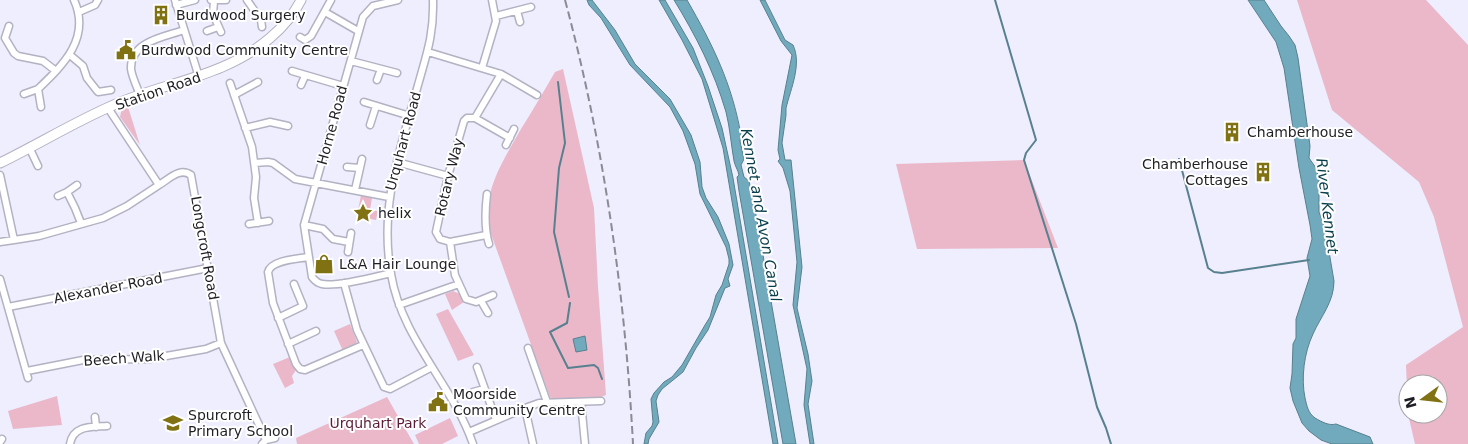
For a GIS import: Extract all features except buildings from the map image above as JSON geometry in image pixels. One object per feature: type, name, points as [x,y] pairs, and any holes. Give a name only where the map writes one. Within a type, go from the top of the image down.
[{"type":"street","points":[[24,94],[38,89],[70,55],[79,33],[80,12],[74,0]]},
{"type":"street","points":[[80,12],[95,5],[98,0]]},
{"type":"street","points":[[194,0],[176,2],[199,77]]},
{"type":"street","points":[[210,0],[226,0]]},
{"type":"street","points":[[247,0],[263,22]]},
{"type":"street","name":"Station Road","points":[[0,163],[66,127],[108,108],[140,95],[199,77],[240,59],[258,48],[284,26],[301,0]]},
{"type":"street","points":[[300,37],[305,40],[309,38],[331,0]]},
{"type":"street","name":"Horne Road","points":[[344,283],[322,284],[315,281],[311,273],[304,225],[358,31],[364,16],[373,6],[398,0]]},
{"type":"street","name":"Urquhart Road","points":[[433,0],[433,31],[397,162],[389,197],[386,235],[390,273],[399,305],[410,332],[456,404],[473,444]]},
{"type":"street","points":[[482,68],[495,25],[496,16],[492,0]]},
{"type":"street","points":[[208,31],[219,30],[213,14],[214,1]]},
{"type":"street","points":[[496,16],[531,7]]},
{"type":"street","points":[[517,11],[520,22]]},
{"type":"street","points":[[325,12],[358,31]]},
{"type":"street","points":[[9,26],[2,39],[14,53],[18,56],[43,61],[56,71]]},
{"type":"street","points":[[140,95],[131,69],[132,63],[140,49],[150,41],[184,30]]},
{"type":"street","points":[[428,52],[501,74],[537,95]]},
{"type":"street","points":[[70,55],[83,66],[84,79],[98,92],[111,90]]},
{"type":"street","points":[[350,61],[397,73]]},
{"type":"street","points":[[377,80],[381,69]]},
{"type":"street","points":[[292,71],[343,86]]},
{"type":"street","name":"Rotary Way","points":[[450,242],[440,239],[436,232],[448,176],[464,121],[467,118],[475,118],[501,74]]},
{"type":"street","points":[[302,86],[304,76]]},
{"type":"street","points":[[234,95],[258,82]]},
{"type":"street","points":[[230,83],[252,147],[256,177],[254,198],[258,223]]},
{"type":"street","points":[[38,89],[41,107]]},
{"type":"street","points":[[364,102],[410,116]]},
{"type":"street","points":[[370,125],[376,106]]},
{"type":"street","points":[[0,242],[39,236],[80,223],[104,218],[127,206],[159,185],[108,108]]},
{"type":"street","points":[[475,118],[510,138]]},
{"type":"street","points":[[246,128],[270,122],[288,126]]},
{"type":"street","points":[[506,145],[514,129]]},
{"type":"street","points":[[29,147],[38,166]]},
{"type":"street","points":[[355,190],[362,159]]},
{"type":"street","points":[[397,162],[448,176]]},
{"type":"street","points":[[255,163],[273,163],[295,179],[389,197]]},
{"type":"street","points":[[348,167],[360,168]]},
{"type":"street","name":"Longcroft Road","points":[[159,185],[180,172],[192,175],[221,343],[264,442],[275,438]]},
{"type":"street","points":[[0,175],[14,240]]},
{"type":"street","points":[[58,196],[77,186]]},
{"type":"street","points":[[67,192],[80,223]]},
{"type":"street","points":[[487,194],[485,210],[486,235],[489,244]]},
{"type":"street","points":[[249,224],[269,221]]},
{"type":"street","points":[[304,225],[323,229],[335,240],[349,242]]},
{"type":"street","points":[[348,252],[351,233]]},
{"type":"street","points":[[486,235],[450,242],[453,266],[466,299],[474,302],[481,301],[493,295]]},
{"type":"street","points":[[308,257],[274,264],[269,268],[270,286],[278,318],[296,364],[302,371],[363,345]]},
{"type":"street","name":"Alexander Road","points":[[8,307],[208,268]]},
{"type":"street","points":[[390,273],[344,283],[351,315],[363,345],[386,388],[390,389],[404,383],[432,367]]},
{"type":"street","points":[[0,279],[8,307]]},
{"type":"street","points":[[278,318],[303,306],[294,284]]},
{"type":"street","points":[[399,305],[459,284]]},
{"type":"street","points":[[481,301],[488,313]]},
{"type":"street","name":"Beech Walk","points":[[8,307],[28,374],[83,360],[149,358],[206,349],[221,343]]},
{"type":"street","points":[[288,344],[316,331]]},
{"type":"street","points":[[528,348],[547,402]]},
{"type":"street","points":[[477,367],[496,420]]},
{"type":"street","points":[[473,392],[484,389]]},
{"type":"street","points":[[468,432],[525,408],[547,402],[553,404],[601,401]]},
{"type":"street","points":[[581,402],[585,444]]},
{"type":"street","points":[[525,408],[534,444]]},
{"type":"street","points":[[95,417],[96,427]]},
{"type":"street","points":[[70,444],[74,433],[86,427],[108,426]]},
{"type":"green space","points":[[1297,0],[1426,0],[1468,45],[1468,444],[1415,444],[1410,424],[1448,424],[1448,374],[1406,374],[1406,365],[1463,327],[1434,217],[1419,182],[1332,110]]},
{"type":"green space","points":[[563,69],[594,208],[606,395],[601,397],[554,400],[550,397],[491,234],[488,206],[490,192],[507,153],[555,72]]},
{"type":"green space","points":[[128,107],[140,145],[120,117],[122,108]]},
{"type":"green space","points":[[1024,160],[1058,248],[917,249],[896,164]]},
{"type":"green space","points":[[361,195],[372,198],[370,210],[378,211],[376,220],[357,216]]},
{"type":"green space","points":[[453,291],[460,294],[464,302],[452,310],[445,294]]},
{"type":"green space","points":[[448,309],[474,355],[458,361],[436,314]]},
{"type":"green space","points":[[350,324],[357,342],[354,346],[343,351],[334,331]]},
{"type":"green space","points":[[290,357],[296,370],[292,376],[294,383],[285,388],[273,364]]},
{"type":"green space","points":[[57,396],[62,425],[13,429],[8,411]]},
{"type":"green space","name":"Urquhart Park","points":[[387,397],[414,444],[297,444],[296,438]]},
{"type":"green space","points":[[450,418],[458,436],[442,444],[419,444],[415,435]]},
{"type":"water","points":[[587,0],[592,0],[615,30],[635,64],[670,99],[691,135],[700,162],[702,187],[706,198],[718,217],[729,244],[733,265],[728,279],[730,286],[725,288],[708,330],[683,372],[662,389],[658,395],[656,401],[659,422],[648,444],[644,444],[646,433],[653,422],[651,399],[664,382],[672,377],[682,365],[710,317],[716,295],[722,285],[729,264],[729,259],[726,247],[700,194],[695,164],[683,131],[670,107],[630,65],[601,18]]},
{"type":"water","points":[[659,0],[665,0],[693,48],[722,128],[733,178],[778,444],[773,444],[723,148],[702,79]]},
{"type":"water","points":[[674,0],[687,0],[705,33],[727,82],[737,116],[744,159],[741,165],[744,177],[749,181],[756,215],[796,444],[783,444],[739,191],[737,177],[739,175],[734,161],[726,112],[704,54]]},
{"type":"water","points":[[760,0],[765,0],[785,40],[793,45],[796,60],[793,84],[786,108],[782,143],[785,160],[791,160],[802,267],[797,308],[808,354],[812,381],[808,404],[814,444],[810,444],[804,405],[807,369],[793,305],[797,262],[790,191],[783,168],[778,161],[780,159],[778,150],[782,105],[792,55],[781,41]]},
{"type":"water","points":[[1248,0],[1264,0],[1295,45],[1310,146],[1309,158],[1316,168],[1319,179],[1319,212],[1325,228],[1334,281],[1332,296],[1313,334],[1305,357],[1303,382],[1306,404],[1309,412],[1315,418],[1370,437],[1373,444],[1332,444],[1321,440],[1302,423],[1293,401],[1290,388],[1293,344],[1296,338],[1296,319],[1310,276],[1307,258],[1312,239],[1284,68],[1276,42]]},
{"type":"water","points":[[585,336],[587,350],[576,352],[573,339]]},
{"type":"waterway","points":[[995,0],[1036,140],[1026,153],[1024,160],[1076,324],[1097,407],[1111,444]]},
{"type":"waterway","points":[[558,82],[565,143],[559,168],[554,232],[569,297]]},
{"type":"waterway","points":[[1179,159],[1208,268],[1214,272],[1222,273],[1309,260]]},
{"type":"waterway","points":[[570,303],[567,323],[550,332],[568,368],[594,365],[598,368],[602,379]]},
{"type":"railway","points":[[565,0],[591,109],[611,220],[624,332],[633,444]]},
{"type":"place","name":"Burdwood Surgery","points":[[161,15]]},
{"type":"place","name":"Burdwood Community Centre","points":[[126,50]]},
{"type":"place","name":"Chamberhouse","points":[[1232,132]]},
{"type":"place","name":"Chamberhouse Cottages","points":[[1263,172]]},
{"type":"place","name":"helix","points":[[363,213]]},
{"type":"place","name":"L&A Hair Lounge","points":[[324,264]]},
{"type":"place","name":"Moorside Community Centre","points":[[438,402]]},
{"type":"place","name":"Spurcroft Primary School","points":[[173,423]]},
{"type":"water label","name":"River Kennet","points":[[1327,206]]},
{"type":"water label","name":"Kennet and Avon Canal","points":[[761,215]]}]
